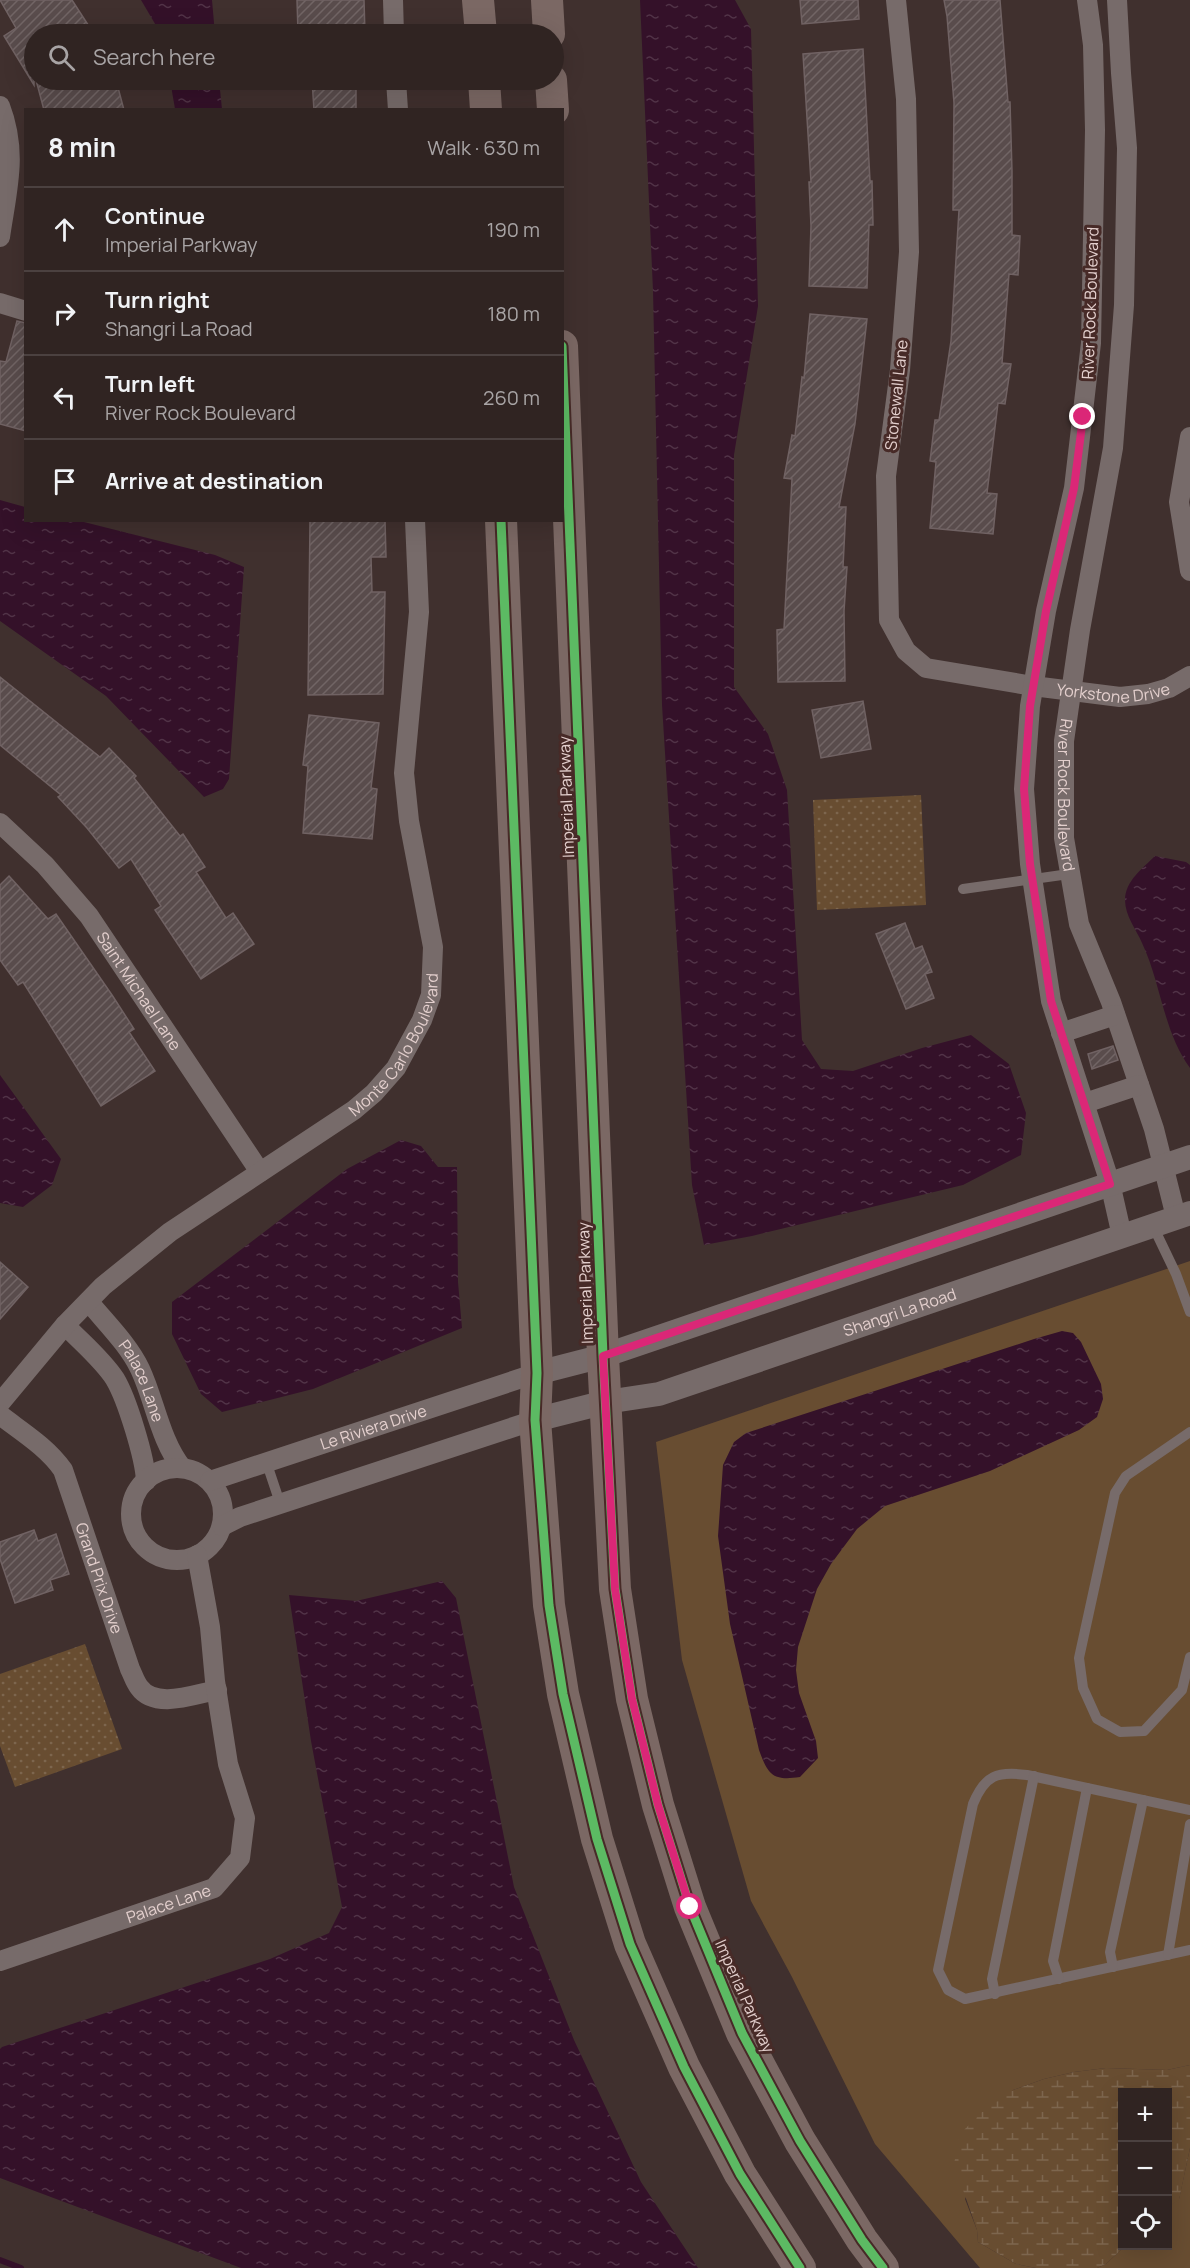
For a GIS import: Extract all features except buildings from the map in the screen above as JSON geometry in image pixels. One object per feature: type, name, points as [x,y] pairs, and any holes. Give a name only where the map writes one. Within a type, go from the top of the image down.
[{"type":"main road","points":[[478,0],[480,24]]},
{"type":"main road","points":[[547,0],[548,24]]},
{"type":"main road","points":[[485,90],[486,108]]},
{"type":"main road","points":[[552,90],[553,108]]},
{"type":"main road","name":"Imperial Parkway","points":[[564,395],[603,1356],[615,1589],[632,1699],[658,1805],[690,1907],[747,2043],[800,2141],[862,2240],[883,2268]]},
{"type":"main road","points":[[501,522],[537,1373],[535,1419],[549,1605],[562,1694],[597,1839],[630,1944],[684,2067],[740,2174],[800,2268]]},
{"type":"street","points":[[393,0],[394,24]]},
{"type":"street","name":"Stonewall Lane","points":[[897,0],[906,99],[909,252],[900,370],[886,476],[889,620],[906,651],[926,668],[1033,686]]},
{"type":"street","name":"River Rock Boulevard","points":[[1087,0],[1093,45],[1095,130],[1091,343],[1074,488],[1046,611],[1033,686],[1024,789],[1032,880],[1051,1001],[1110,1184],[1122,1236]]},
{"type":"street","name":"River Rock Boulevard","points":[[1117,0],[1120,73],[1127,148],[1124,305],[1113,448],[1080,630],[1064,741],[1064,838],[1079,924],[1115,1015],[1164,1165],[1183,1215]]},
{"type":"street","points":[[397,90],[398,108]]},
{"type":"street","points":[[0,106],[7,125],[11,148],[0,237]]},
{"type":"street","points":[[0,303],[24,310]]},
{"type":"street","points":[[1190,437],[1179,502],[1190,571]]},
{"type":"street","name":"Monte Carlo Boulevard","points":[[0,1402],[65,1325],[103,1286],[171,1232],[354,1110],[374,1093],[396,1068],[422,1020],[431,995],[433,946],[409,821],[404,773],[419,612],[416,522]]},
{"type":"street","name":"Yorkstone Drive","points":[[1033,686],[1120,697],[1148,694],[1169,688],[1190,676]]},
{"type":"street","name":"Saint Michael Lane","points":[[0,824],[45,866],[89,916],[260,1172]]},
{"type":"street","points":[[1061,1033],[1115,1015]]},
{"type":"street","points":[[1085,1103],[1139,1085]]},
{"type":"street","points":[[537,1373],[603,1356],[1190,1157]]},
{"type":"street","name":"Shangri La Road","points":[[535,1419],[606,1402],[659,1394],[1183,1215]]},
{"type":"street","name":"Palace Lane","points":[[88,1302],[134,1355],[147,1383],[169,1448],[182,1468]]},
{"type":"street","name":"Palace Lane","points":[[65,1325],[116,1380],[140,1446],[146,1481]]},
{"type":"street","name":"Le Riviera Drive","points":[[210,1481],[537,1373]]},
{"type":"street","name":"Grand Prix Drive","points":[[0,1415],[48,1453],[63,1470],[130,1669],[139,1687],[147,1695],[158,1699],[171,1699],[217,1690]]},
{"type":"street","points":[[222,1526],[240,1516],[535,1419]]},
{"type":"street","points":[[169,1468],[182,1468],[202,1474],[219,1494],[223,1510],[222,1526],[217,1538],[197,1555],[183,1559],[169,1559],[155,1554],[136,1534],[132,1520],[132,1506],[137,1492],[156,1473],[169,1468]]},
{"type":"street","name":"Palace Lane","points":[[0,1961],[214,1888],[240,1858],[245,1818],[228,1764],[210,1627],[197,1555]]},
{"type":"lane","points":[[963,889],[1069,874]]},
{"type":"lane","points":[[1152,1225],[1176,1274],[1190,1312]]},
{"type":"lane","points":[[1190,1432],[1126,1476],[1115,1493],[1079,1658],[1083,1688],[1097,1719],[1120,1732],[1144,1731],[1182,1690],[1190,1657]]},
{"type":"lane","points":[[267,1464],[280,1503]]},
{"type":"lane","points":[[1190,1810],[1034,1776],[1009,1773],[993,1777],[980,1786],[973,1804],[938,1970],[948,1990],[965,2000],[1190,1950]]},
{"type":"lane","points":[[995,1994],[992,1979],[1034,1776]]},
{"type":"lane","points":[[1059,1979],[1053,1961],[1087,1788]]},
{"type":"lane","points":[[1113,1967],[1110,1952],[1143,1800]]},
{"type":"lane","points":[[1168,1955],[1190,1824]]},
{"type":"green space","points":[[921,795],[926,905],[817,910],[813,800]]},
{"type":"green space","points":[[1190,1261],[1190,2065],[1167,2070],[1106,2068],[1074,2072],[1013,2090],[965,2199],[977,2230],[978,2242],[1016,2264],[1036,2268],[980,2268],[875,2144],[792,1977],[751,1901],[682,1660],[656,1442]]},
{"type":"green space","points":[[85,1644],[122,1749],[15,1787],[0,1746],[0,1674]]},
{"type":"green space","points":[[1190,2065],[1190,2148],[1179,2200],[1172,2204],[1172,2088],[1118,2088],[1118,2250],[1121,2250],[1106,2264],[1097,2268],[1036,2268],[1016,2264],[978,2242],[977,2230],[954,2164],[960,2134],[984,2110],[1013,2090],[1074,2072],[1106,2068],[1167,2070]]},
{"type":"green space","points":[[1190,2148],[1190,2268],[1097,2268],[1106,2264],[1121,2250],[1172,2250],[1172,2204],[1179,2199]]},
{"type":"water","points":[[141,0],[212,0],[214,24],[155,24]]},
{"type":"water","points":[[640,0],[735,0],[751,29],[758,306],[734,455],[734,687],[768,734],[787,790],[802,1040],[821,1069],[853,1071],[922,1048],[971,1035],[1009,1064],[1026,1113],[1021,1155],[963,1185],[752,1236],[704,1245],[692,1185],[662,705],[653,291]]},
{"type":"water","points":[[172,90],[220,90],[222,108],[175,108]]},
{"type":"water","points":[[0,500],[24,507],[24,522],[84,522],[215,555],[244,567],[229,779],[223,789],[204,797],[106,696],[0,621]]},
{"type":"water","points":[[1155,856],[1186,862],[1190,865],[1190,1068],[1174,1038],[1154,974],[1125,906],[1126,893],[1131,881]]},
{"type":"water","points":[[0,1075],[61,1159],[52,1185],[23,1207],[0,1203]]},
{"type":"water","points":[[401,1140],[421,1146],[438,1167],[457,1167],[458,1282],[462,1328],[313,1389],[222,1412],[201,1394],[172,1334],[172,1302],[347,1169]]},
{"type":"water","points":[[1062,1331],[1073,1333],[1081,1342],[1101,1384],[1103,1399],[1097,1417],[1079,1430],[990,1471],[885,1506],[857,1529],[831,1564],[817,1589],[798,1647],[796,1670],[799,1693],[816,1741],[818,1758],[800,1777],[783,1778],[773,1774],[765,1765],[759,1750],[730,1624],[718,1536],[723,1465],[734,1442],[746,1433]]},
{"type":"water","points":[[442,1581],[456,1598],[514,1887],[574,2040],[641,2182],[698,2268],[241,2268],[0,2178],[0,2049],[2,2047],[270,1959],[329,1933],[342,1907],[311,1741],[289,1595],[356,1601]]},
{"type":"waterway","points":[[0,2260],[21,2268]]},
{"type":"cycle path","points":[[564,395],[603,1356],[615,1589],[632,1699],[658,1805],[690,1907],[742,2033],[800,2141],[862,2240],[883,2268]]},
{"type":"cycle path","points":[[501,522],[537,1373],[535,1420],[549,1605],[563,1694],[597,1839],[630,1944],[684,2067],[740,2174],[800,2268]]},
{"type":"route","points":[[690,1907],[658,1805],[632,1699],[615,1589],[603,1356],[1110,1184],[1051,1001],[1030,864],[1024,789],[1030,706],[1046,611],[1074,488],[1083,417]]}]
